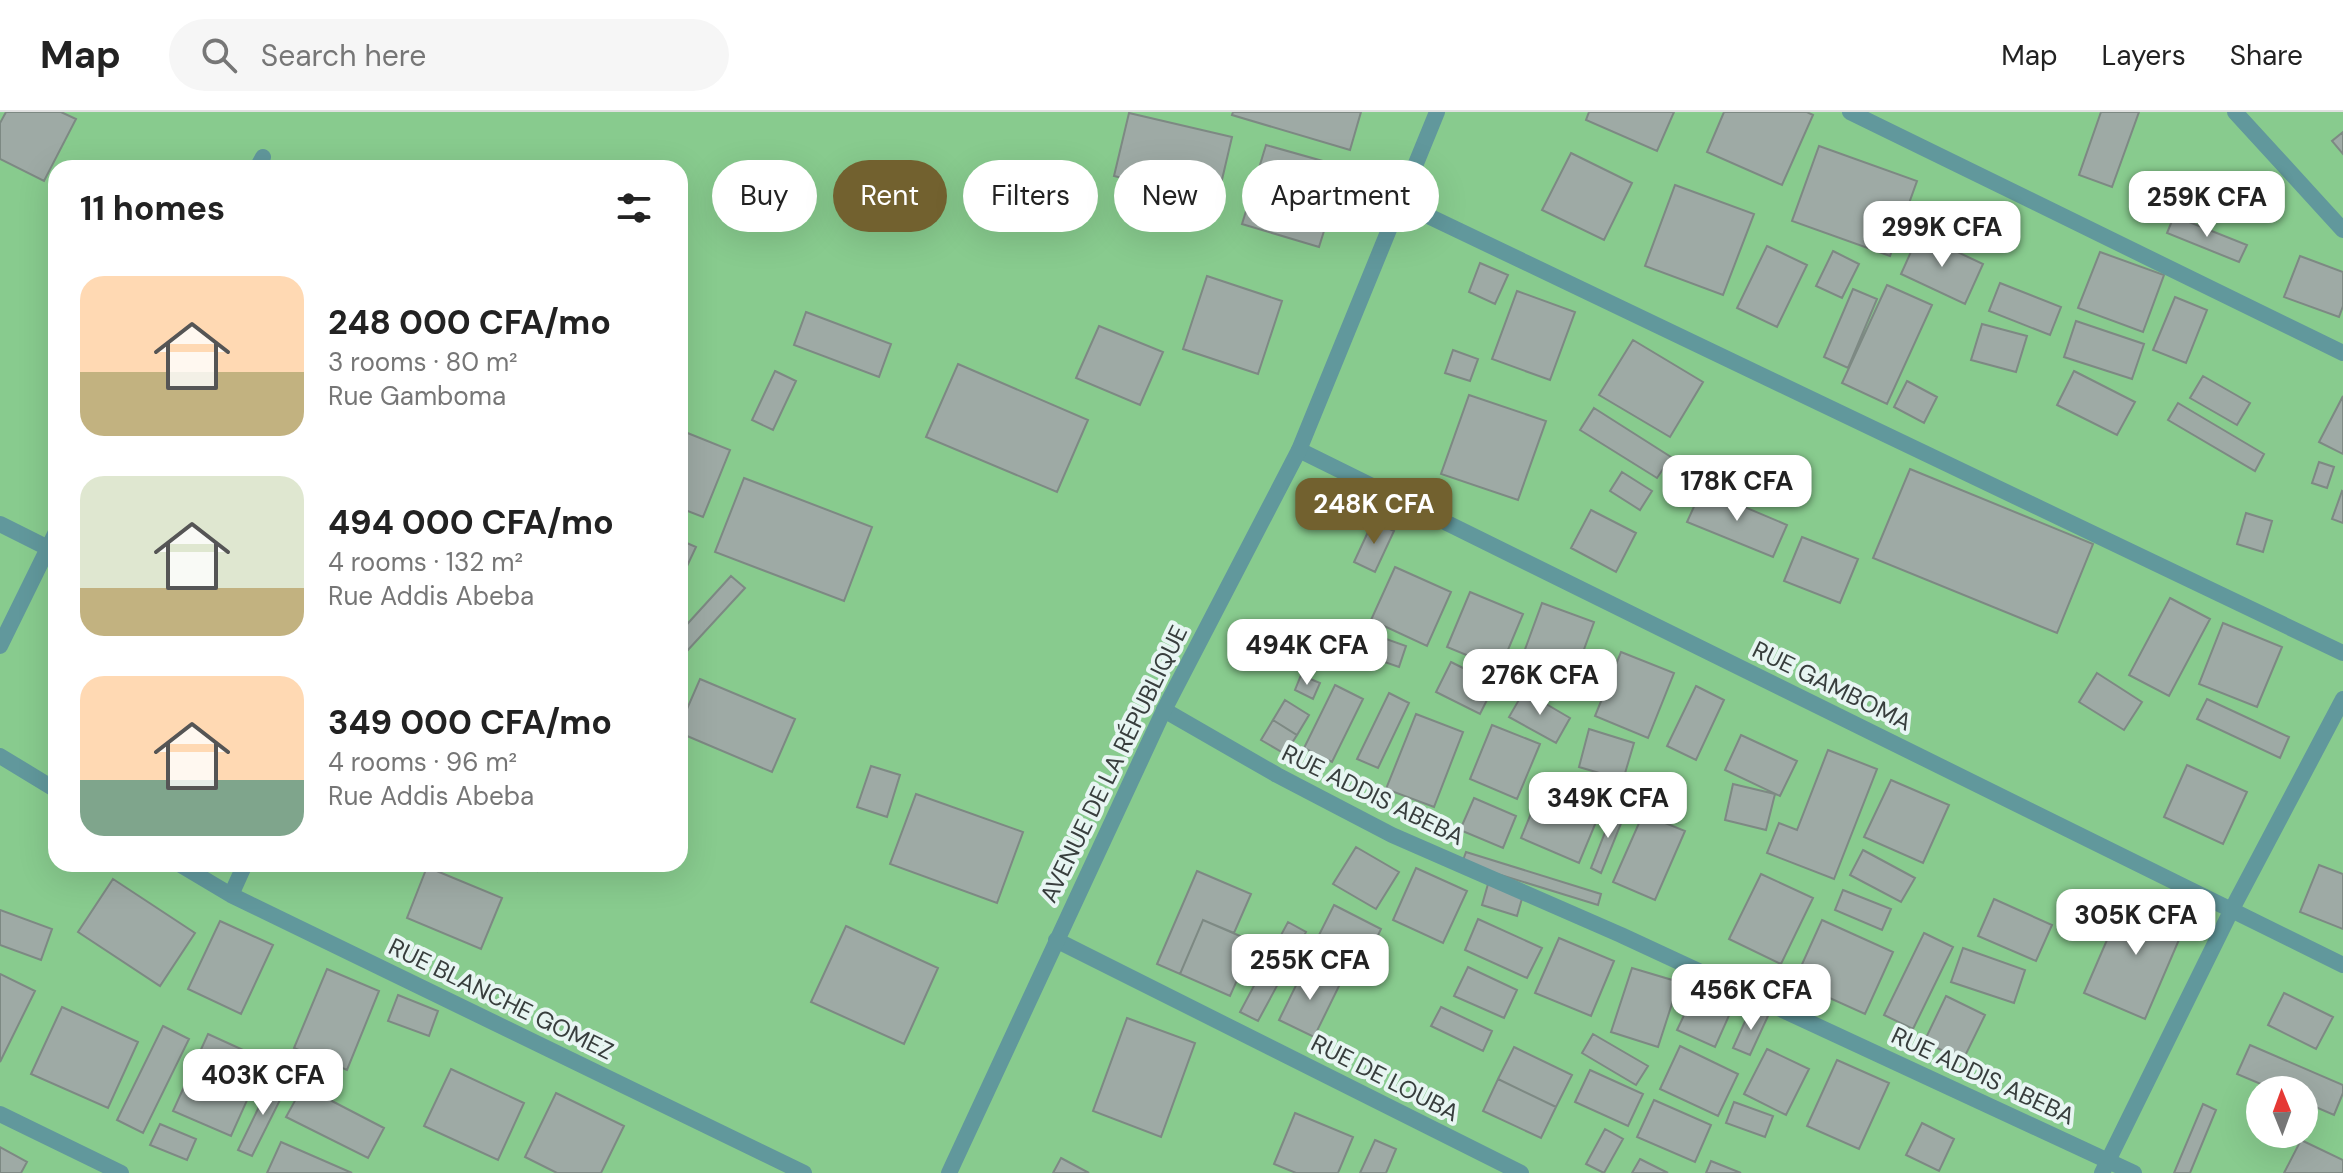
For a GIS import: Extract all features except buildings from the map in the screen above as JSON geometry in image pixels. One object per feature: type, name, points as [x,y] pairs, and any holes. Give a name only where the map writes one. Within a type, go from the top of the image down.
[{"type":"street","name":"AVENUE DE LA RÉPUBLIQUE","points":[[1418,160],[1437,112]]},
{"type":"street","points":[[1850,112],[2343,353]]},
{"type":"street","points":[[2235,112],[2343,230]]},
{"type":"street","points":[[1439,221],[2343,653]]},
{"type":"street","name":"AVENUE DE LA RÉPUBLIQUE","points":[[949,1173],[1164,710],[1299,450],[1389,232]]},
{"type":"street","name":"RUE GAMBOMA","points":[[1299,450],[2343,965]]},
{"type":"street","points":[[0,524],[48,548],[0,646]]},
{"type":"street","points":[[2105,1167],[2232,909],[2343,699]]},
{"type":"street","name":"RUE ADDIS ABEBA","points":[[1164,710],[1277,775],[1392,835],[1621,935],[2105,1167],[2134,1173]]},
{"type":"street","points":[[0,756],[48,785]]},
{"type":"street","name":"RUE BLANCHE GOMEZ","points":[[192,872],[231,895],[804,1173]]},
{"type":"street","points":[[231,895],[241,872]]},
{"type":"street","name":"RUE DE LOUBA","points":[[1056,940],[1521,1173]]},
{"type":"street","points":[[0,1114],[121,1173]]},
{"type":"green space","points":[[0,112],[2343,112],[2343,1173],[0,1173]]}]
